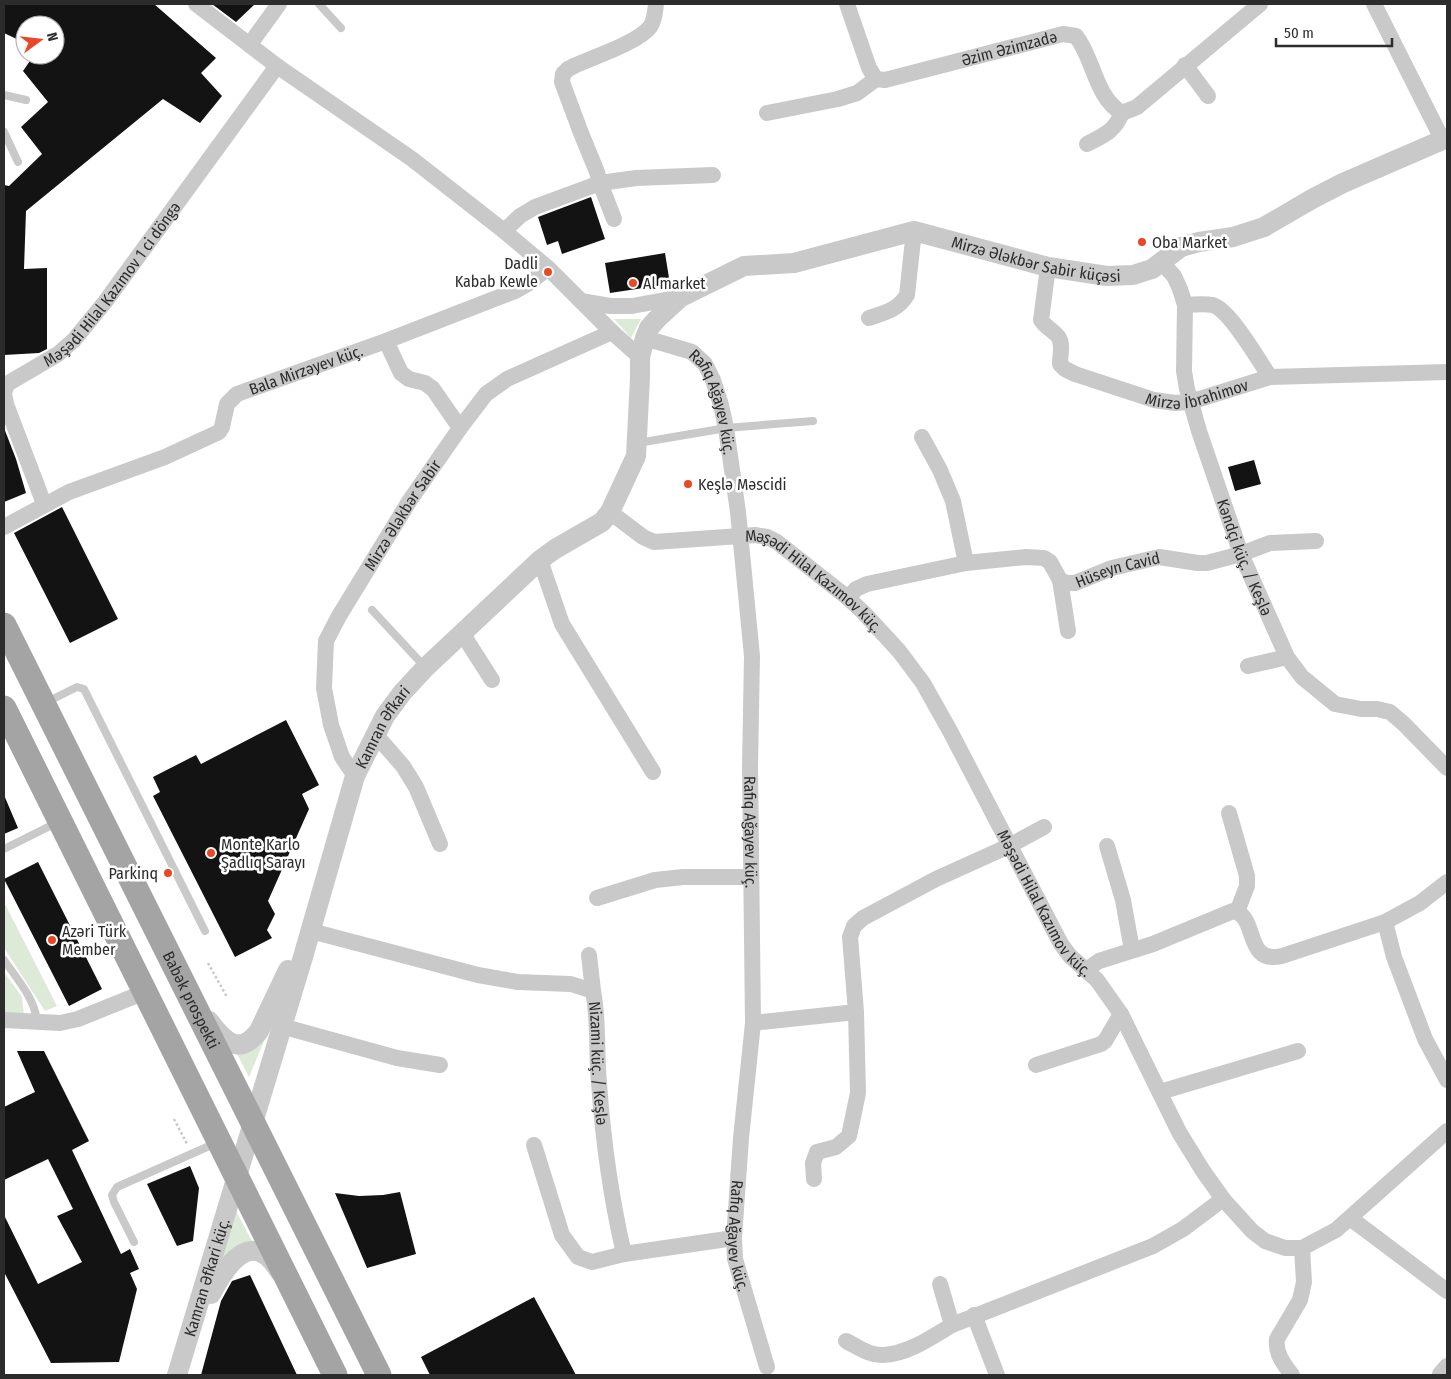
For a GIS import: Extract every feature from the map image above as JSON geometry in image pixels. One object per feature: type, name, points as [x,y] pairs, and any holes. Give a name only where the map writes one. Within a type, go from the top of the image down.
[{"type":"main road","name":"Babək prospekti","points":[[4,625],[379,1375]]},
{"type":"main road","points":[[4,708],[335,1375]]},
{"type":"street","points":[[196,4],[277,66],[412,159],[548,268],[612,332],[642,347],[636,456],[610,512]]},
{"type":"street","points":[[250,44],[280,4]]},
{"type":"street","points":[[614,220],[600,183],[598,172],[581,134],[562,82],[563,74],[576,65],[640,37],[649,28],[654,18],[656,4]]},
{"type":"street","points":[[767,113],[838,99],[857,93],[876,79],[869,68],[847,4]]},
{"type":"street","points":[[1087,144],[1110,131],[1118,123],[1122,113],[1136,107],[1260,4]]},
{"type":"street","points":[[1374,4],[1445,138]]},
{"type":"street","name":"Əzim Əzimzadə","points":[[876,79],[885,80],[1063,34],[1076,36],[1082,44],[1101,90],[1110,104],[1122,113]]},
{"type":"street","name":"Məşədi Hilal Kazımov 1 ci döngə","points":[[44,504],[6,404],[4,392],[7,384],[58,354],[74,340],[105,302],[277,66]]},
{"type":"street","points":[[1185,66],[1208,96]]},
{"type":"street","name":"Mirzə Ələkbər Sabir küçəsi","points":[[642,347],[649,328],[680,297],[744,266],[794,263],[914,232],[1048,267],[1122,276],[1133,275],[1152,269],[1162,263],[1172,252],[1191,244],[1234,237],[1264,227],[1312,198],[1445,138]]},
{"type":"street","points":[[504,231],[520,216],[535,207],[600,183],[636,178],[713,175]]},
{"type":"street","points":[[869,318],[891,310],[901,304],[907,296],[914,232]]},
{"type":"street","name":"Kəndçi küç. / Keşlə","points":[[1162,263],[1174,276],[1180,289],[1184,305],[1184,371],[1190,402],[1222,503],[1241,554],[1288,657],[1302,677],[1335,704],[1390,712],[1447,768]]},
{"type":"street","name":"Mirzə İbrahimov","points":[[1048,267],[1041,320],[1045,326],[1059,337],[1061,343],[1060,364],[1075,374],[1154,400],[1175,403],[1190,402],[1270,377],[1447,372]]},
{"type":"street","name":"Bala Mirzəyev küç.","points":[[4,526],[69,492],[165,457],[219,432],[222,427],[227,404],[237,394],[386,341],[515,291],[548,268]]},
{"type":"street","points":[[581,301],[610,306],[632,306],[680,297]]},
{"type":"street","points":[[1184,305],[1213,304],[1221,309],[1231,319],[1270,377]]},
{"type":"street","name":"Mirzə Ələkbər Sabir","points":[[356,776],[342,757],[331,725],[324,688],[326,641],[339,616],[410,500],[486,394],[507,378],[612,332]]},
{"type":"street","points":[[386,341],[401,373],[409,379],[425,383],[433,389],[460,428]]},
{"type":"street","name":"Rafiq Ağayev küç.","points":[[642,347],[692,352],[704,364],[713,380],[726,428],[740,536],[752,656],[750,766],[753,1023],[741,1138],[734,1238],[735,1259],[767,1367]]},
{"type":"street","points":[[922,437],[940,470],[952,501],[966,563]]},
{"type":"street","name":"Kamran Əfkari","points":[[253,1123],[356,776],[376,734],[394,703],[425,668],[540,560],[555,549],[602,522],[610,512]]},
{"type":"street","name":"Məşədi Hilal Kazımov küç.","points":[[610,512],[643,537],[654,542],[755,535],[768,537],[848,598],[899,651],[923,683],[950,731],[1061,944],[1070,956],[1097,980],[1121,1014],[1179,1132],[1203,1171],[1223,1199],[1252,1231],[1265,1241],[1285,1248],[1302,1248]]},
{"type":"street","name":"Hüseyn Cavid","points":[[848,598],[856,589],[867,584],[966,563],[1026,557],[1044,558],[1050,562],[1060,580],[1067,583],[1075,583],[1112,568],[1159,557],[1198,563],[1241,554],[1270,543],[1316,541]]},
{"type":"street","points":[[540,560],[562,624],[653,772]]},
{"type":"street","points":[[1060,580],[1068,631]]},
{"type":"street","points":[[462,634],[492,680]]},
{"type":"street","points":[[1248,666],[1288,657]]},
{"type":"street","points":[[376,734],[403,766],[416,787],[440,844]]},
{"type":"street","points":[[1229,813],[1247,876],[1247,886],[1237,912]]},
{"type":"street","points":[[814,1179],[813,1163],[817,1152],[836,1147],[849,1136],[858,1094],[856,1012],[850,937],[854,926],[863,918],[928,884],[1009,846],[1044,827]]},
{"type":"street","points":[[1107,846],[1125,908],[1132,950]]},
{"type":"street","points":[[597,898],[655,880],[683,877],[751,877]]},
{"type":"street","points":[[1086,970],[1099,962],[1153,944],[1229,912],[1237,912],[1244,918],[1257,948],[1266,956],[1273,958],[1385,922],[1420,903],[1447,882]]},
{"type":"street","points":[[1385,922],[1394,957],[1424,1039],[1447,1080]]},
{"type":"street","name":"Nizami küç. / Keşlə","points":[[311,931],[478,975],[518,982],[572,984],[593,991],[596,1004],[598,1082],[608,1167],[617,1225],[624,1254]]},
{"type":"street","points":[[589,954],[593,991]]},
{"type":"street","points":[[189,994],[224,1039],[231,1044],[245,1043],[253,1039],[259,1031],[288,970],[303,957]]},
{"type":"street","points":[[4,1020],[60,1023],[145,992]]},
{"type":"street","points":[[753,1023],[856,1012]]},
{"type":"street","points":[[1036,1065],[1101,1044],[1105,1041],[1121,1014]]},
{"type":"street","points":[[281,1026],[397,1058],[440,1065]]},
{"type":"street","points":[[1160,1092],[1298,1051]]},
{"type":"street","name":"Kamran Əfkari küç.","points":[[177,1375],[253,1123]]},
{"type":"street","points":[[1292,1375],[1280,1358],[1276,1346],[1277,1339],[1300,1300],[1304,1282],[1302,1248],[1336,1230],[1447,1131]]},
{"type":"street","points":[[534,1145],[562,1235],[578,1257],[592,1262],[624,1254],[734,1238]]},
{"type":"street","points":[[846,1341],[868,1352],[883,1355],[900,1352],[924,1342],[952,1324],[1153,1246],[1183,1229],[1223,1199]]},
{"type":"street","points":[[1350,1218],[1447,1291]]},
{"type":"street","points":[[193,1324],[224,1271],[233,1260],[248,1251],[256,1252],[270,1259],[292,1290]]},
{"type":"street","points":[[940,1284],[952,1324]]},
{"type":"street","points":[[974,1315],[997,1375]]},
{"type":"lane","points":[[319,4],[341,28]]},
{"type":"lane","points":[[4,95],[26,100]]},
{"type":"lane","points":[[4,132],[18,162]]},
{"type":"lane","points":[[638,443],[726,428],[813,421]]},
{"type":"lane","points":[[372,610],[425,668]]},
{"type":"lane","points":[[43,703],[77,687],[84,689],[205,931]]},
{"type":"lane","points":[[4,849],[59,821]]},
{"type":"lane","points":[[4,960],[32,1003],[36,1012],[37,1023]]},
{"type":"lane","points":[[134,1242],[114,1202],[112,1195],[117,1187],[218,1142]]},
{"type":"path","points":[[208,963],[227,997]]},
{"type":"path","points":[[174,1119],[188,1146]]},
{"type":"green space","points":[[614,319],[641,319],[631,338]]},
{"type":"green space","points":[[4,902],[57,1006],[45,1011],[4,948]]},
{"type":"green space","points":[[4,972],[22,997],[24,1015],[4,1013]]},
{"type":"green space","points":[[267,1034],[249,1077],[236,1052]]},
{"type":"green space","points":[[236,1211],[253,1243],[248,1242],[240,1245],[221,1260]]},
{"type":"building","points":[[4,4],[154,4],[216,58],[201,73],[222,96],[200,123],[163,99],[26,211],[24,269],[47,268],[47,349],[39,353],[4,355],[4,185],[9,186],[42,154],[21,127],[48,102],[23,71],[27,65],[65,65],[65,15],[15,15],[15,38],[4,33]]},
{"type":"building","points":[[212,4],[255,4],[236,22]]},
{"type":"building","points":[[591,197],[605,239],[562,254],[558,241],[547,245],[538,217]]},
{"type":"building","points":[[665,253],[670,284],[610,293],[605,263]]},
{"type":"building","points":[[4,428],[26,493],[4,502]]},
{"type":"building","points":[[1254,460],[1261,484],[1235,491],[1228,467]]},
{"type":"building","points":[[62,507],[118,619],[70,643],[14,533]]},
{"type":"building","points":[[286,720],[319,785],[302,794],[309,809],[268,901],[275,914],[267,930],[272,938],[235,957],[153,796],[160,792],[153,777],[196,755],[201,764]]},
{"type":"building","points":[[4,795],[18,828],[4,834]]},
{"type":"building","points":[[38,862],[102,989],[69,1006],[4,879]]},
{"type":"building","points":[[17,1051],[44,1051],[89,1141],[72,1150],[121,1254],[130,1249],[139,1269],[130,1273],[137,1289],[119,1362],[51,1363],[4,1272],[4,1215],[38,1284],[82,1262],[57,1216],[73,1209],[48,1159],[4,1180],[4,1107],[35,1092]]},
{"type":"building","points":[[190,1166],[199,1188],[193,1241],[177,1246],[147,1184]]},
{"type":"building","points":[[400,1192],[416,1254],[367,1268],[335,1193],[359,1196]]},
{"type":"building","points":[[250,1275],[297,1375],[201,1375],[221,1301],[232,1281]]},
{"type":"building","points":[[534,1297],[576,1375],[430,1375],[421,1357]]},
{"type":"place","name":"Oba Market","points":[[1142,242]]},
{"type":"place","name":"Dadli Kabab Kewle","points":[[548,272]]},
{"type":"place","name":"Al market","points":[[633,283]]},
{"type":"place","name":"Keşlə Məscidi","points":[[688,484]]},
{"type":"place","name":"Monte Karlo Şadlıq Sarayı","points":[[211,853]]},
{"type":"place","name":"Parkinq","points":[[168,873]]},
{"type":"place","name":"Azəri Türk Member","points":[[52,940]]}]
